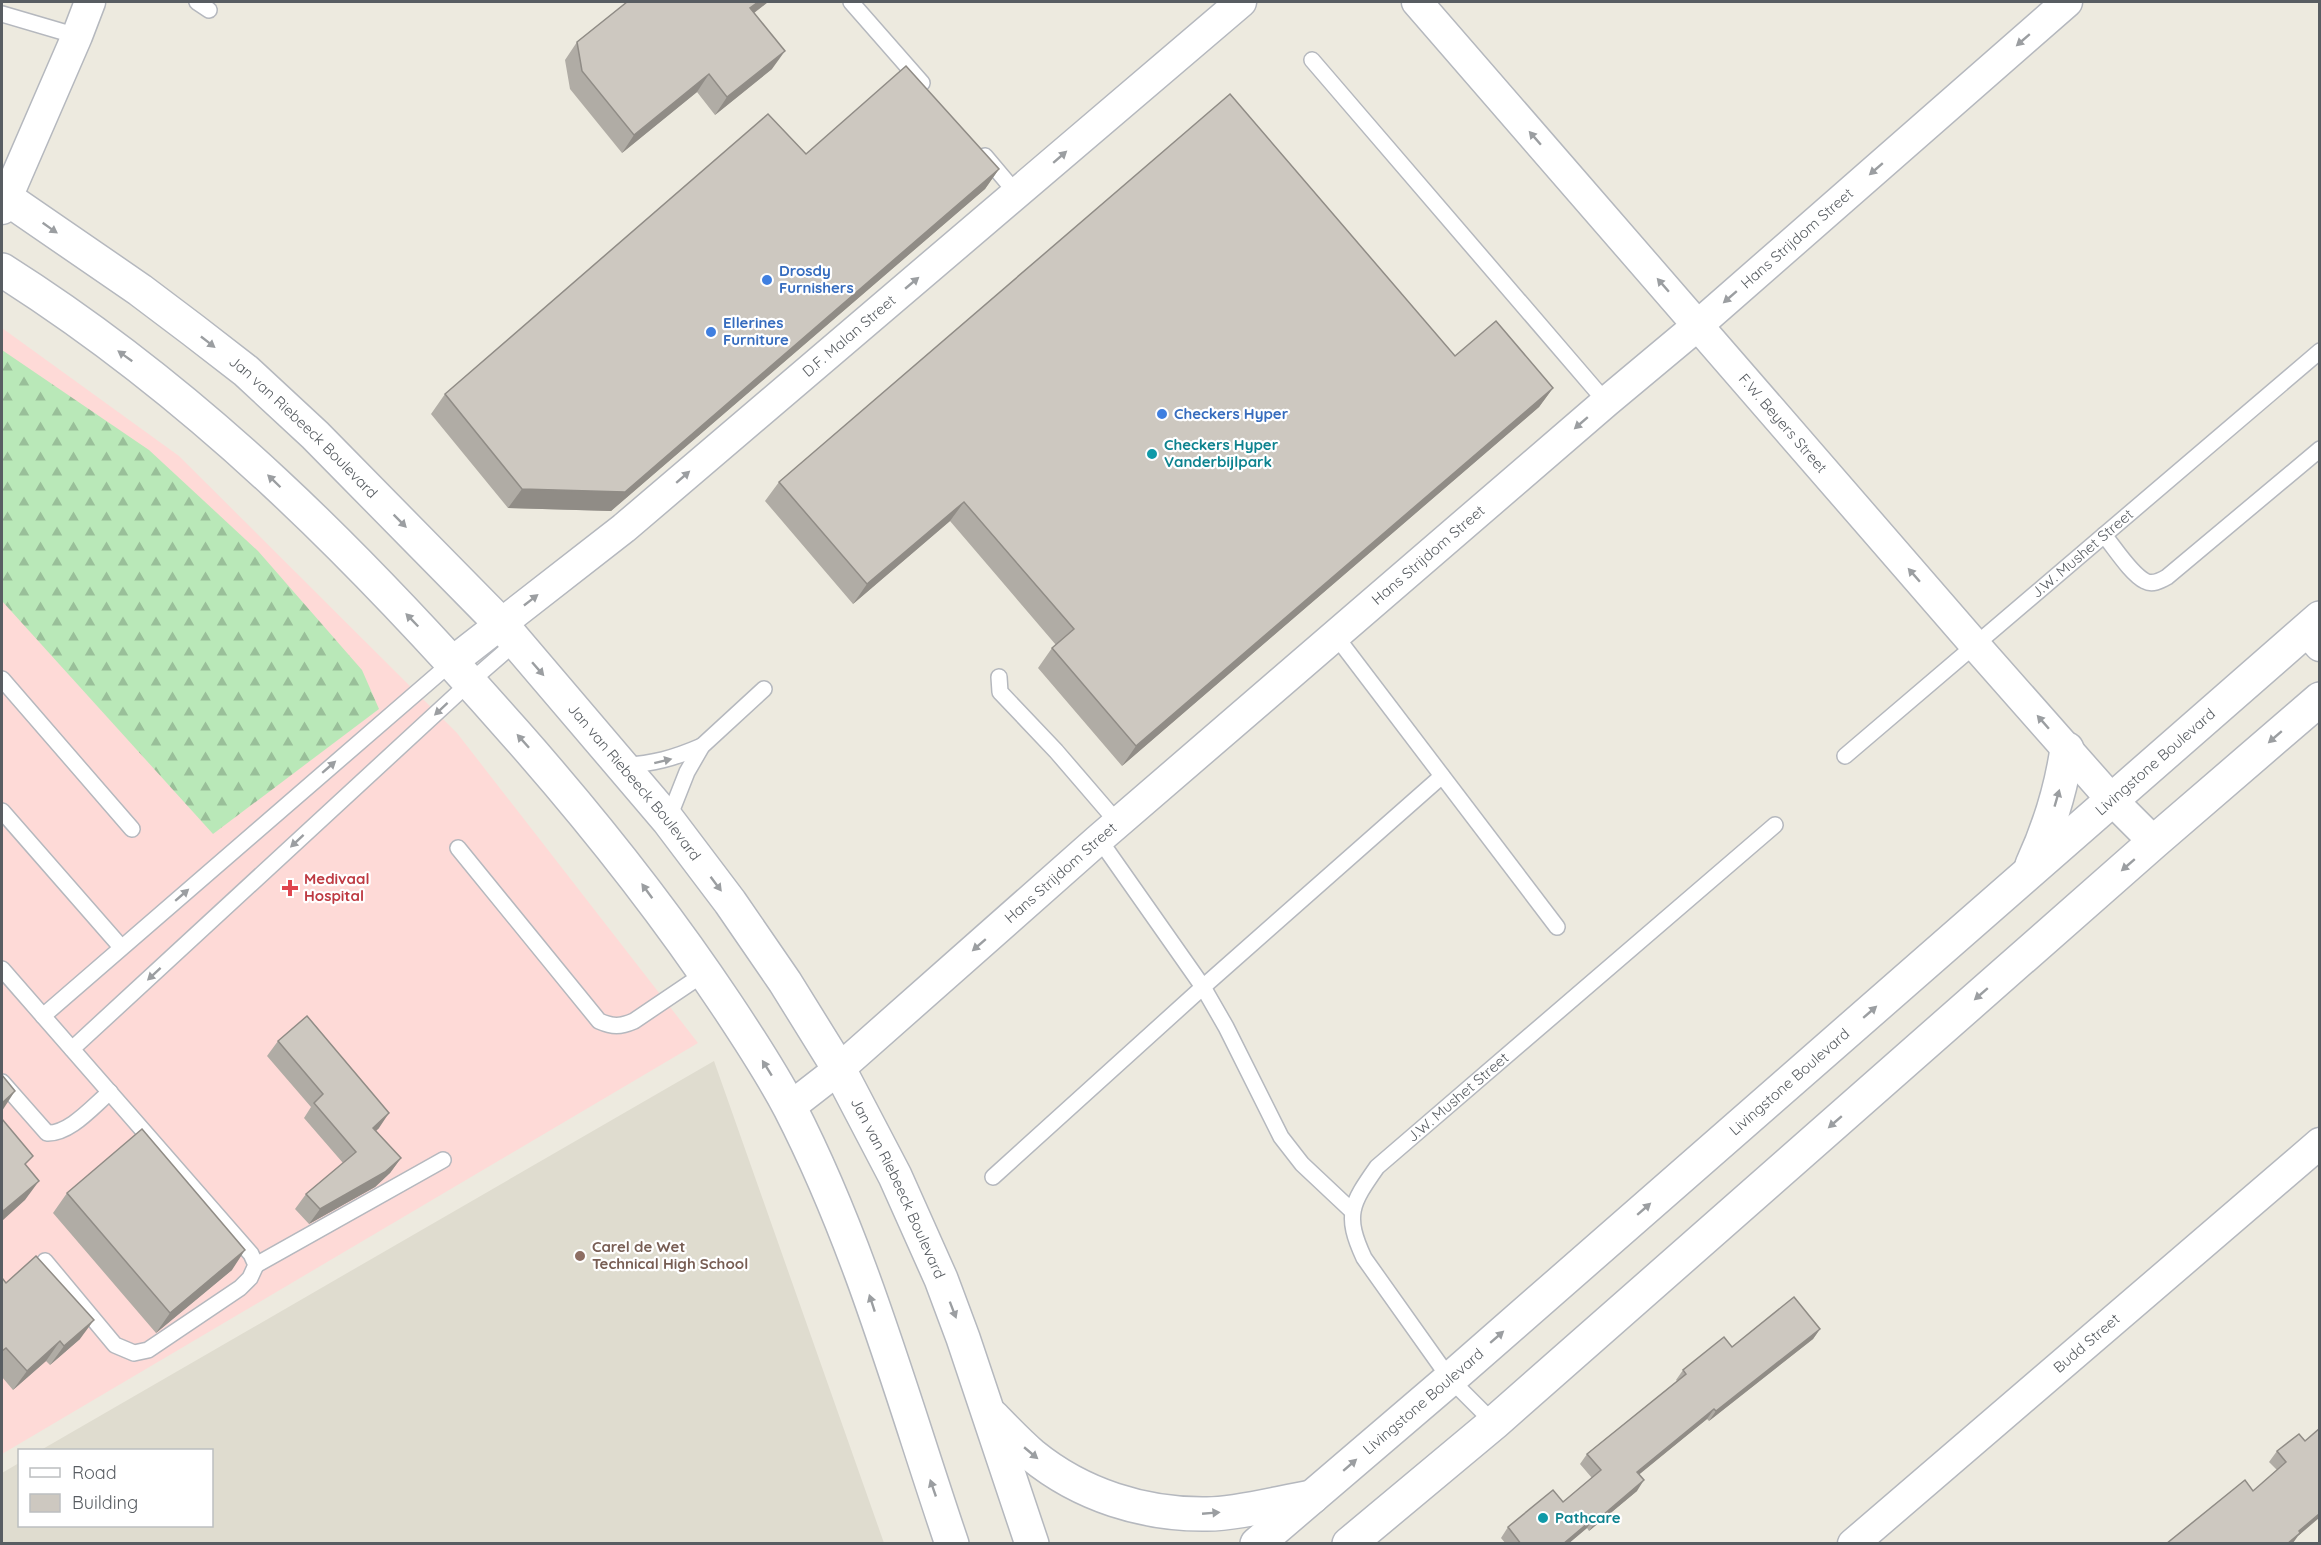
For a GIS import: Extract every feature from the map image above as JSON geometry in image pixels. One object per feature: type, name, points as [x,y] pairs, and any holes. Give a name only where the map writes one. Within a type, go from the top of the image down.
[{"type":"street","points":[[3,201],[90,2]]},
{"type":"street","name":"D.F. Malan Street","points":[[461,672],[508,633],[624,528],[1241,2]]},
{"type":"street","name":"F.W. Beyers Street","points":[[1417,2],[1975,645],[2111,799],[2154,842]]},
{"type":"street","name":"Hans Strijdom Street","points":[[790,1107],[839,1069],[1108,831],[1606,402],[1698,326],[2067,2]]},
{"type":"street","name":"Jan van Riebeeck Boulevard","points":[[3,201],[140,290],[246,371],[315,435],[508,633],[668,820],[760,946],[839,1069],[895,1176],[941,1279],[989,1413],[1032,1544]]},
{"type":"street","points":[[2,270],[54,304],[158,380],[250,459],[317,522],[461,672],[562,785],[636,875],[705,973],[790,1107],[842,1223],[867,1287],[952,1544]]},
{"type":"street","name":"Livingstone Boulevard","points":[[1257,1544],[1450,1379],[2111,799],[2315,631]]},
{"type":"street","points":[[1349,1544],[1494,1423],[2319,699]]},
{"type":"street","points":[[2029,873],[2051,819],[2063,775],[2067,749]]},
{"type":"street","name":"Budd Street","points":[[1853,1544],[2319,1143]]},
{"type":"street","points":[[989,1413],[1032,1455],[1063,1476],[1102,1497],[1156,1511],[1209,1514],[1313,1496]]},
{"type":"lane","points":[[851,2],[934,98]]},
{"type":"lane","points":[[2,14],[77,36]]},
{"type":"lane","points":[[1312,60],[1606,402]]},
{"type":"lane","points":[[972,141],[1017,194]]},
{"type":"lane","name":"J.W. Mushet Street","points":[[1845,756],[2319,351]]},
{"type":"lane","points":[[2104,535],[2145,582],[2156,583],[2167,577],[2319,449]]},
{"type":"lane","points":[[1335,635],[1557,927]]},
{"type":"lane","points":[[43,1016],[122,947],[461,672]]},
{"type":"lane","points":[[72,1049],[461,672]]},
{"type":"lane","points":[[999,678],[1000,692],[1056,751],[1108,831],[1226,1027],[1281,1137],[1302,1164],[1352,1211],[1354,1237],[1364,1258],[1450,1379],[1494,1423]]},
{"type":"lane","points":[[2,679],[132,829]]},
{"type":"lane","points":[[668,820],[687,772],[702,746],[764,689]]},
{"type":"lane","points":[[622,766],[672,759],[702,746]]},
{"type":"lane","points":[[993,1177],[1203,987],[1442,776]]},
{"type":"lane","points":[[2,811],[122,947]]},
{"type":"lane","name":"J.W. Mushet Street","points":[[1352,1211],[1356,1198],[1377,1167],[1775,825]]},
{"type":"lane","points":[[458,848],[599,1021],[610,1026],[622,1027],[634,1022],[705,973]]},
{"type":"lane","points":[[2,969],[251,1254],[255,1265]]},
{"type":"lane","points":[[2,1082],[47,1133],[66,1129],[110,1092]]},
{"type":"lane","points":[[45,1261],[115,1345],[135,1353],[148,1350],[240,1288],[250,1278],[255,1265],[444,1160]]},
{"type":"shaded area","name":"Medivaal Hospital","points":[[2,328],[179,456],[457,733],[698,1043],[2,1454]]},
{"type":"shaded area","name":"Carel de Wet Technical High School","points":[[714,1061],[884,1543],[2,1543],[2,1473],[18,1464],[18,1527],[213,1527],[213,1449],[43,1449]]},
{"type":"green space","points":[[2,350],[149,450],[258,551],[362,670],[379,709],[213,834],[2,601]]},
{"type":"building","points":[[627,2],[758,2],[750,8],[785,51],[727,97],[709,74],[634,135],[582,71],[577,42]]},
{"type":"building","points":[[906,66],[999,169],[625,492],[522,489],[445,394],[768,114],[806,154]]},
{"type":"building","name":"Checkers Hyper Vanderbijlpark","points":[[1230,94],[1455,356],[1496,321],[1553,388],[1136,746],[1052,648],[1074,629],[964,502],[867,584],[779,482]]},
{"type":"building","points":[[307,1016],[389,1113],[373,1128],[401,1158],[385,1172],[320,1209],[306,1194],[356,1152],[314,1103],[323,1094],[278,1041]]},
{"type":"building","points":[[2,1075],[15,1091],[2,1103]]},
{"type":"building","points":[[2,1119],[33,1156],[25,1164],[39,1181],[3,1211],[2,1209]]},
{"type":"building","points":[[142,1129],[245,1250],[170,1313],[67,1193]]},
{"type":"building","points":[[36,1256],[94,1320],[64,1346],[60,1341],[27,1371],[6,1348],[2,1351],[2,1278],[6,1283]]},
{"type":"building","points":[[1794,1297],[1820,1329],[1716,1411],[1714,1409],[1637,1472],[1644,1480],[1596,1521],[1594,1518],[1563,1544],[1521,1544],[1508,1527],[1553,1490],[1563,1502],[1601,1470],[1587,1454],[1686,1374],[1683,1370],[1724,1337],[1732,1347]]},
{"type":"building","points":[[2319,1429],[2319,1514],[2287,1544],[2166,1544],[2245,1480],[2253,1491],[2286,1462],[2277,1451],[2299,1434],[2305,1441]]},
{"type":"place","name":"Drosdy Furnishers","points":[[767,280]]},
{"type":"place","name":"Ellerines Furniture","points":[[711,332]]},
{"type":"place","name":"Checkers Hyper","points":[[1162,414]]},
{"type":"place","name":"Checkers Hyper Vanderbijlpark","points":[[1152,454]]},
{"type":"place","name":"Medivaal Hospital","points":[[290,888]]},
{"type":"place","name":"Carel de Wet Technical High School","points":[[580,1256]]},
{"type":"place","name":"Pathcare","points":[[1543,1518]]}]
